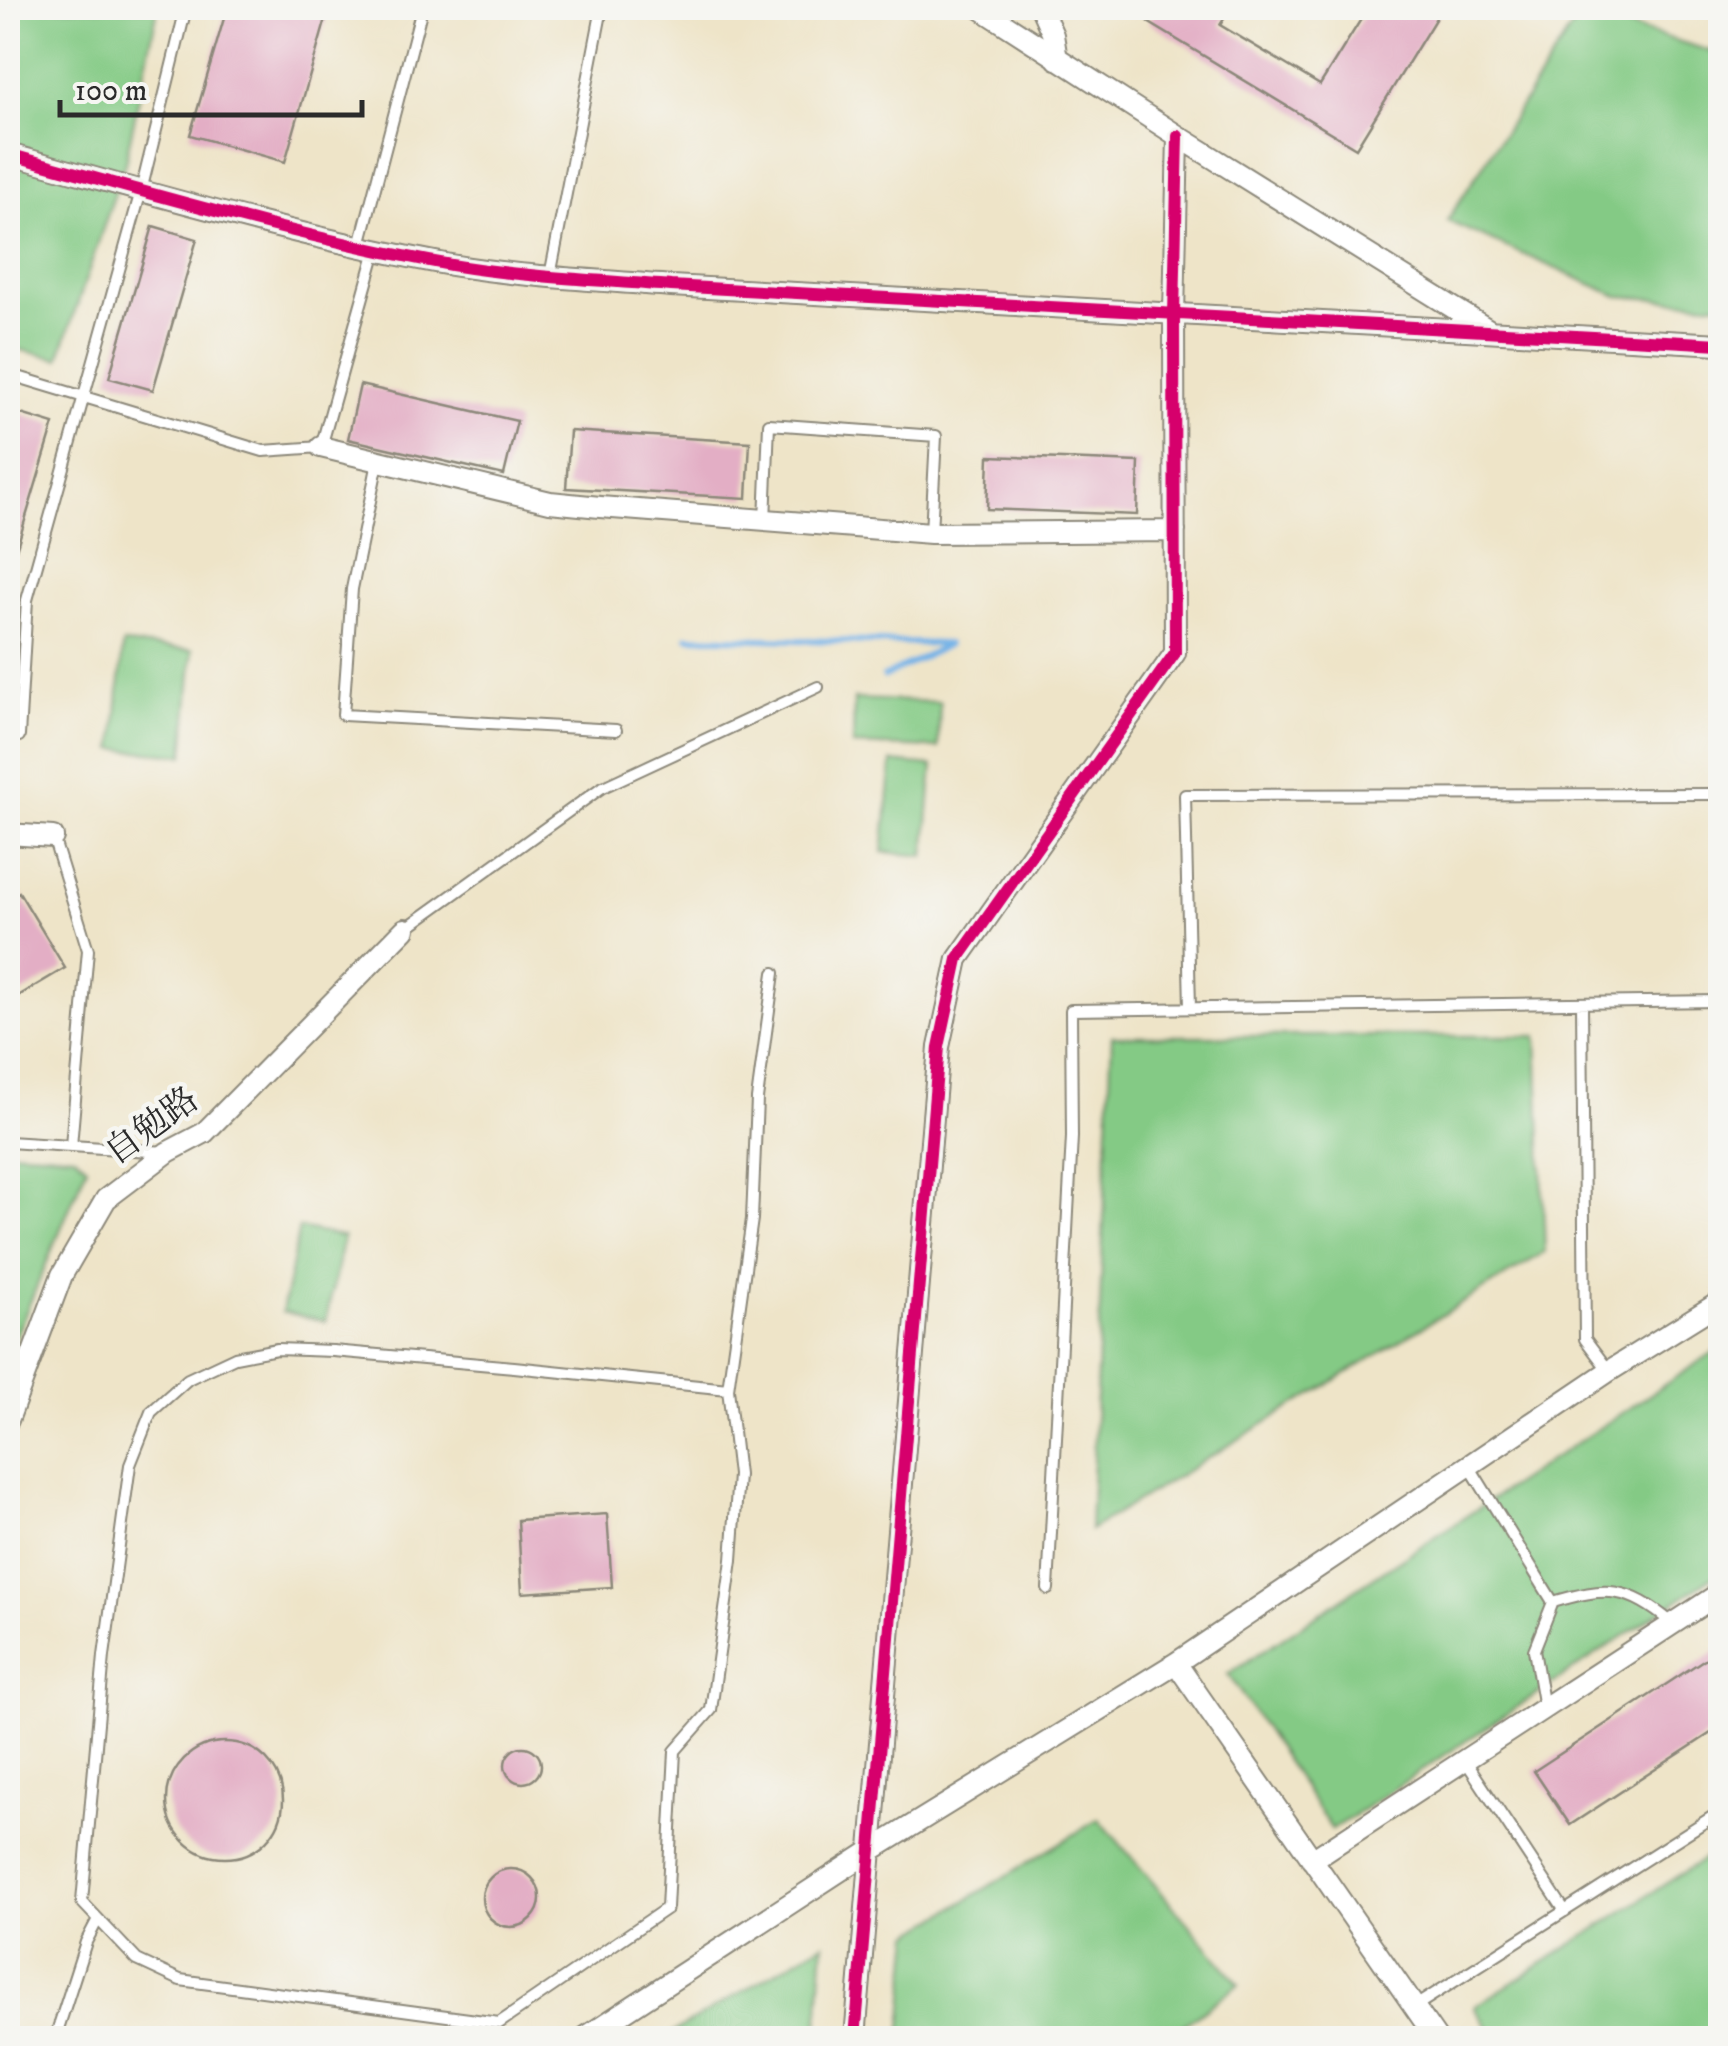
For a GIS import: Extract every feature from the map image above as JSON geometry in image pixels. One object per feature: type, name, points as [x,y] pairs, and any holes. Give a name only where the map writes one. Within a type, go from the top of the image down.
[{"type":"street","points":[[980,8],[1490,331]]},
{"type":"street","points":[[1041,8],[1053,35],[1056,59]]},
{"type":"street","points":[[854,2038],[939,1046],[958,959],[1175,653],[1178,136]]},
{"type":"street","points":[[8,154],[368,247],[452,265],[550,276],[1720,344]]},
{"type":"street","points":[[320,447],[550,502],[932,533],[1175,532]]},
{"type":"street","points":[[8,834],[53,837]]},
{"type":"street","name":"自勉路","points":[[8,1420],[62,1275],[106,1199],[168,1152],[204,1133],[406,929]]},
{"type":"street","points":[[584,2038],[869,1852],[1176,1662],[1468,1464],[1720,1302]]},
{"type":"street","points":[[1312,1860],[1720,1593]]},
{"type":"street","points":[[1176,1662],[1436,2038]]},
{"type":"lane","points":[[8,736],[19,736],[27,600],[141,191],[186,8]]},
{"type":"lane","points":[[8,374],[263,451],[320,447],[422,8]]},
{"type":"lane","points":[[550,276],[602,8]]},
{"type":"lane","points":[[765,520],[768,424],[936,436],[932,533]]},
{"type":"lane","points":[[378,462],[352,589],[343,715],[616,730]]},
{"type":"lane","points":[[406,929],[602,788],[818,687]]},
{"type":"lane","points":[[1190,1008],[1185,795],[1720,794]]},
{"type":"lane","points":[[53,837],[88,950],[71,1146]]},
{"type":"lane","points":[[728,1390],[442,1360],[276,1349],[235,1357],[188,1379],[152,1412],[130,1465],[104,1656],[82,1902],[138,1960],[180,1980],[500,2023],[667,1908],[674,1751],[710,1710],[732,1560],[738,1475],[728,1390],[752,1219],[757,1098],[774,973]]},
{"type":"lane","points":[[1048,1588],[1072,1137],[1072,1010],[1720,1001]]},
{"type":"lane","points":[[1582,1003],[1585,1339],[1609,1371]]},
{"type":"lane","points":[[8,1142],[168,1152]]},
{"type":"lane","points":[[1468,1464],[1553,1602]]},
{"type":"lane","points":[[1553,1602],[1596,1590],[1644,1600],[1673,1624]]},
{"type":"lane","points":[[1544,1708],[1534,1650],[1553,1602]]},
{"type":"lane","points":[[1465,1760],[1565,1910]]},
{"type":"lane","points":[[1414,2007],[1720,1812]]},
{"type":"lane","points":[[55,2038],[86,1942],[98,1919]]},
{"type":"green space","points":[[8,8],[158,8],[125,163],[59,359],[8,347]]},
{"type":"green space","points":[[1582,12],[1720,54],[1720,304],[1618,296],[1447,221]]},
{"type":"green space","points":[[123,644],[193,650],[184,755],[114,749]]},
{"type":"green space","points":[[854,699],[940,702],[938,748],[853,745]]},
{"type":"green space","points":[[892,762],[933,766],[925,856],[883,852]]},
{"type":"green space","points":[[1112,1036],[1537,1036],[1545,1252],[1090,1530]]},
{"type":"green space","points":[[8,1151],[74,1155],[87,1166],[8,1355]]},
{"type":"green space","points":[[299,1228],[343,1237],[326,1321],[282,1312]]},
{"type":"green space","points":[[1720,1348],[1720,1572],[1332,1830],[1228,1674]]},
{"type":"green space","points":[[1099,1819],[1239,1984],[1167,2038],[901,2038],[911,1934]]},
{"type":"green space","points":[[1720,1849],[1720,2038],[1495,2038],[1474,2007]]},
{"type":"green space","points":[[824,1943],[817,2038],[664,2038]]},
{"type":"building","points":[[227,8],[329,8],[285,162],[190,135]]},
{"type":"building","points":[[1157,8],[1231,8],[1220,25],[1320,85],[1368,8],[1442,8],[1356,148],[1148,22]]},
{"type":"building","points":[[153,226],[197,239],[153,390],[109,378]]},
{"type":"building","points":[[360,385],[517,421],[504,475],[348,439]]},
{"type":"building","points":[[8,410],[54,424],[10,570],[8,570]]},
{"type":"building","points":[[570,431],[750,442],[747,498],[566,488]]},
{"type":"building","points":[[989,456],[1139,462],[1137,515],[987,509]]},
{"type":"building","points":[[19,892],[65,968],[8,1002],[8,899]]},
{"type":"building","points":[[607,1514],[612,1587],[522,1593],[518,1520]]},
{"type":"building","points":[[1720,1649],[1720,1727],[1570,1825],[1534,1771]]},
{"type":"building","points":[[225,1742],[247,1747],[266,1759],[278,1778],[283,1800],[278,1822],[266,1841],[247,1853],[225,1858],[203,1853],[184,1841],[172,1822],[167,1800],[172,1778],[184,1759],[203,1747]]},
{"type":"building","points":[[523,1747],[536,1752],[541,1765],[536,1778],[523,1783],[510,1778],[505,1765],[510,1752]]},
{"type":"building","points":[[511,1869],[532,1877],[540,1898],[532,1919],[511,1927],[490,1919],[482,1898],[490,1877]]},
{"type":"waterway","points":[[688,637],[948,644]]},
{"type":"waterway","points":[[884,677],[947,645]]},
{"type":"cycle path","points":[[855,2038],[939,1047],[958,959],[1175,653],[1178,136]]},
{"type":"cycle path","points":[[8,154],[339,242],[505,272],[671,286],[1720,344]]}]
